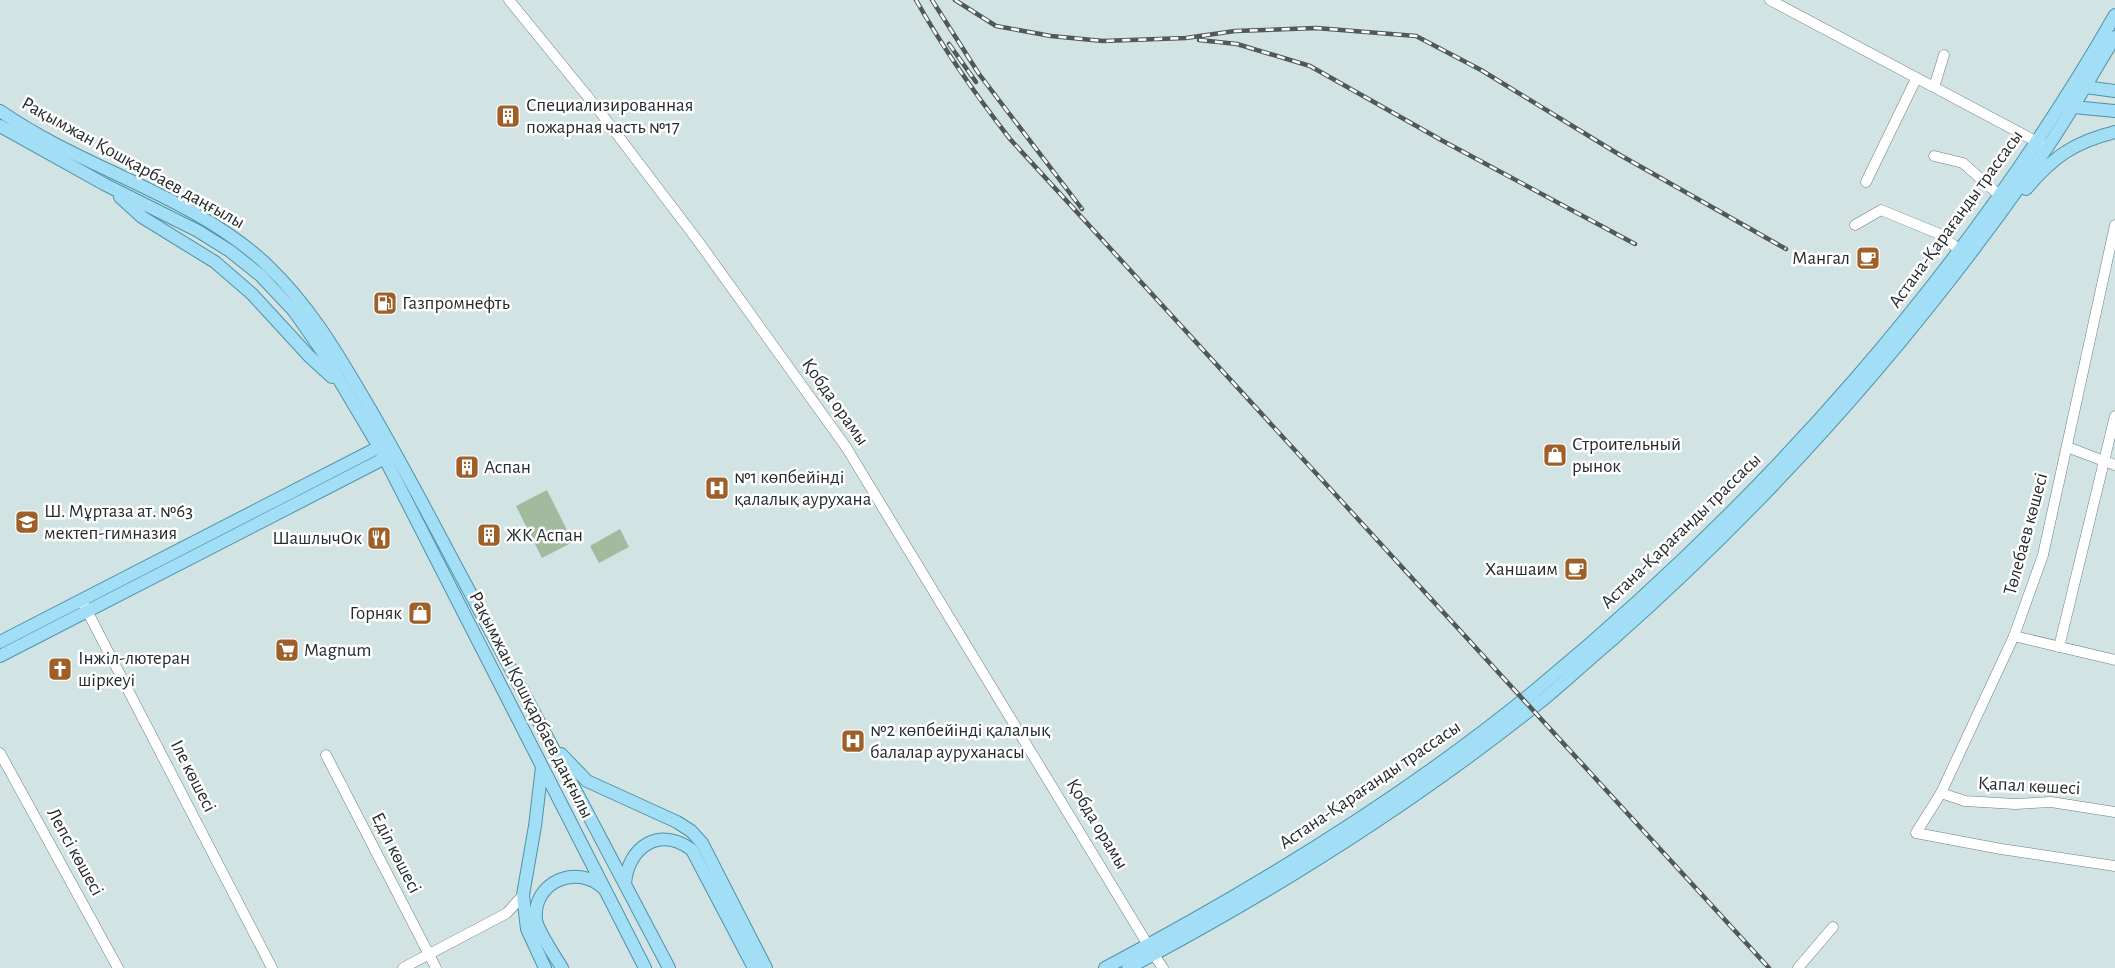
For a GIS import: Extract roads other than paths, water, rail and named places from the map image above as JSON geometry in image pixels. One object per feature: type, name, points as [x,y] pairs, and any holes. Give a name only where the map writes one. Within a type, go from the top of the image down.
[{"type":"main road","name":"Астана-Қарағанды трассасы","points":[[2078,87],[2115,15]]},
{"type":"main road","name":"Астана-Қарағанды трассасы","points":[[1151,950],[1304,867],[1470,755],[1546,697],[1654,602],[1761,499],[1889,356],[1962,266],[2078,87],[2115,37]]},
{"type":"main road","points":[[2078,87],[2115,91]]},
{"type":"main road","points":[[2068,103],[2115,111]]},
{"type":"main road","name":"Рақымжан Қошқарбаев даңғылы","points":[[0,110],[49,140],[199,216],[234,238],[267,265],[308,309],[387,450],[542,768],[646,968]]},
{"type":"main road","name":"Рақымжан Қошқарбаев даңғылы","points":[[0,126],[104,184],[198,231],[230,251],[260,275],[294,311],[342,386],[387,450]]},
{"type":"main road","points":[[2003,200],[2021,196],[2042,171],[2076,144],[2115,132]]},
{"type":"main road","points":[[104,184],[142,217],[214,262],[252,294],[309,356],[342,386]]},
{"type":"main road","name":"Астана-Қарағанды трассасы","points":[[1151,950],[1390,798],[1537,689],[1648,593],[1763,479],[1910,315],[2003,200]]},
{"type":"main road","points":[[0,656],[85,606],[387,450],[549,742],[669,968]]},
{"type":"main road","points":[[0,642],[85,606]]},
{"type":"main road","points":[[549,742],[587,781],[678,822],[691,831],[702,843],[766,968]]},
{"type":"main road","points":[[542,768],[536,826],[523,895],[527,930],[545,968]]},
{"type":"main road","points":[[625,884],[630,862],[639,848],[659,840],[682,843],[692,850],[754,968]]},
{"type":"main road","points":[[562,968],[536,922],[539,898],[546,888],[556,880],[574,876],[592,880],[602,887],[608,897]]},
{"type":"main road","points":[[1105,968],[1151,950]]},
{"type":"main road","points":[[1128,968],[1151,950]]},
{"type":"street","name":"Қобда орамы","points":[[509,0],[597,108],[691,231],[846,447],[1163,968]]},
{"type":"street","points":[[1770,0],[2041,145]]},
{"type":"street","points":[[1934,87],[1944,56]]},
{"type":"street","points":[[1866,182],[1916,79]]},
{"type":"street","points":[[1934,156],[1963,163],[2003,200]]},
{"type":"street","points":[[1855,225],[1880,210],[1942,235],[1960,251]]},
{"type":"street","name":"Төлебаев көшесі","points":[[2115,225],[2043,555],[2014,636],[1941,793],[1916,833],[2001,849],[2115,866]]},
{"type":"street","points":[[2059,647],[2115,416]]},
{"type":"street","points":[[2066,447],[2115,465]]},
{"type":"street","name":"Іле көшесі","points":[[85,606],[272,968]]},
{"type":"street","points":[[2014,636],[2115,660]]},
{"type":"street","name":"Лепсі көшесі","points":[[0,753],[118,968]]},
{"type":"street","name":"Еділ көшесі","points":[[326,755],[436,968]]},
{"type":"street","name":"Қапал көшесі","points":[[1941,793],[1965,800],[2015,804],[2050,802],[2115,812]]},
{"type":"street","points":[[403,968],[507,913],[523,895]]},
{"type":"street","points":[[1798,968],[1833,927]]},
{"type":"railway","points":[[916,0],[960,71],[1010,139],[1769,968]]},
{"type":"railway","points":[[932,0],[979,74],[1082,209]]},
{"type":"railway","points":[[955,0],[996,26],[1051,36],[1103,41],[1186,38],[1235,31],[1316,28],[1416,36],[1481,70],[1620,155],[1786,249]]},
{"type":"railway","points":[[1199,40],[1237,44],[1310,66],[1443,141],[1635,244]]},
{"type":"railway","points":[[949,44],[976,82]]},
{"type":"place","name":"Специализированная пожарная часть №17","points":[[508,116]]},
{"type":"place","name":"Мангал","points":[[1868,258]]},
{"type":"place","name":"Газпромнефть","points":[[385,303]]},
{"type":"place","name":"Строительный рынок","points":[[1555,455]]},
{"type":"place","name":"Аспан","points":[[467,467]]},
{"type":"place","name":"№1 көпбейінді қалалық аурухана","points":[[717,488]]},
{"type":"place","name":"Ш. Мұртаза ат. №63 мектеп-гимназия","points":[[27,522]]},
{"type":"place","name":"ЖК Аспан","points":[[489,535]]},
{"type":"place","name":"ШашлычОк","points":[[379,538]]},
{"type":"place","name":"Ханшаим","points":[[1576,569]]},
{"type":"place","name":"Горняк","points":[[420,613]]},
{"type":"place","name":"Magnum","points":[[287,650]]},
{"type":"place","name":"Інжіл-лютеран шіркеуі","points":[[60,669]]},
{"type":"place","name":"№2 көпбейінді қалалық балалар ауруханасы","points":[[853,741]]}]
